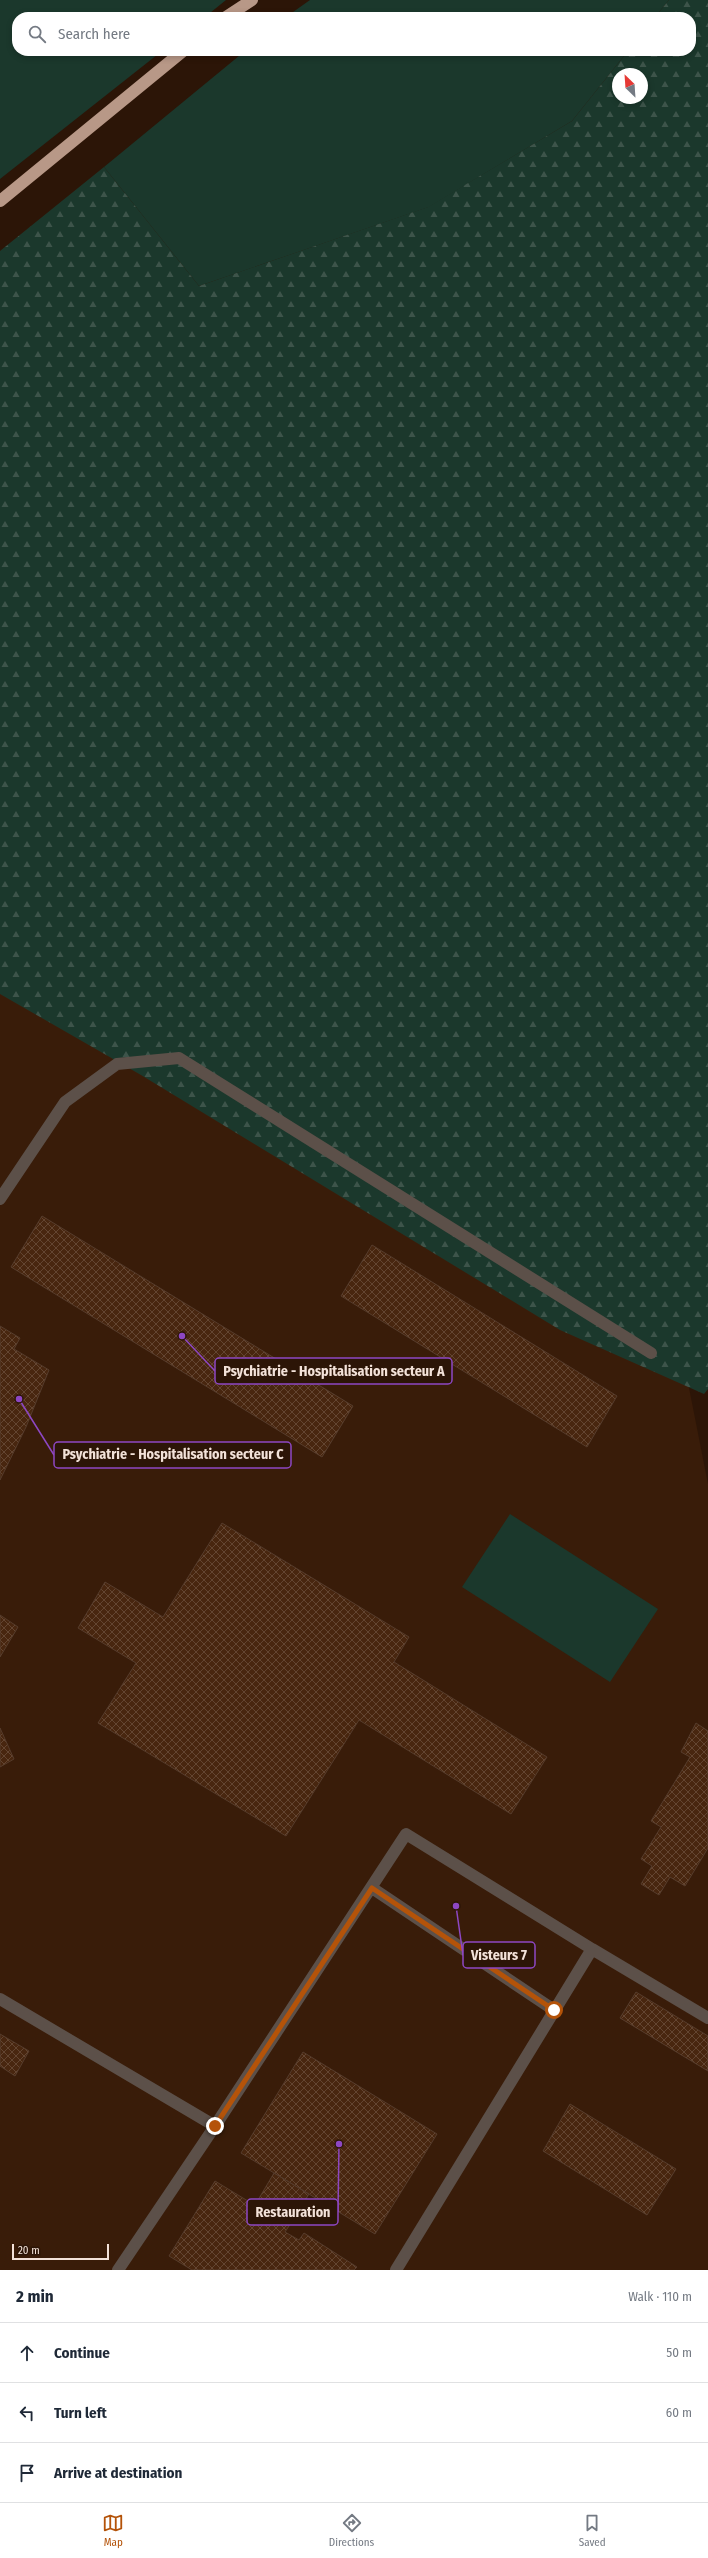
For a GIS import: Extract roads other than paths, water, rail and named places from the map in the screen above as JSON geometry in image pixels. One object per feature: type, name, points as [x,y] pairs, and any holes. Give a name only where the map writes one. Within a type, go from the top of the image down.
[{"type":"highway","points":[[234,12],[252,0]]},
{"type":"highway","points":[[0,201],[177,56]]},
{"type":"lane","points":[[0,1199],[65,1102],[117,1064],[179,1058],[651,1353]]},
{"type":"lane","points":[[118,2270],[215,2126],[406,1834],[592,1949],[708,2018]]},
{"type":"lane","points":[[372,1888],[554,2010]]},
{"type":"lane","points":[[396,2270],[592,1949]]},
{"type":"lane","points":[[0,1999],[215,2126]]},
{"type":"place","name":"Psychiatrie - Hospitalisation secteur A","points":[[182,1336]]},
{"type":"place","name":"Psychiatrie - Hospitalisation secteur C","points":[[19,1399]]},
{"type":"place","name":"Visteurs 7","points":[[456,1906]]},
{"type":"place","name":"Restauration","points":[[339,2144]]}]
